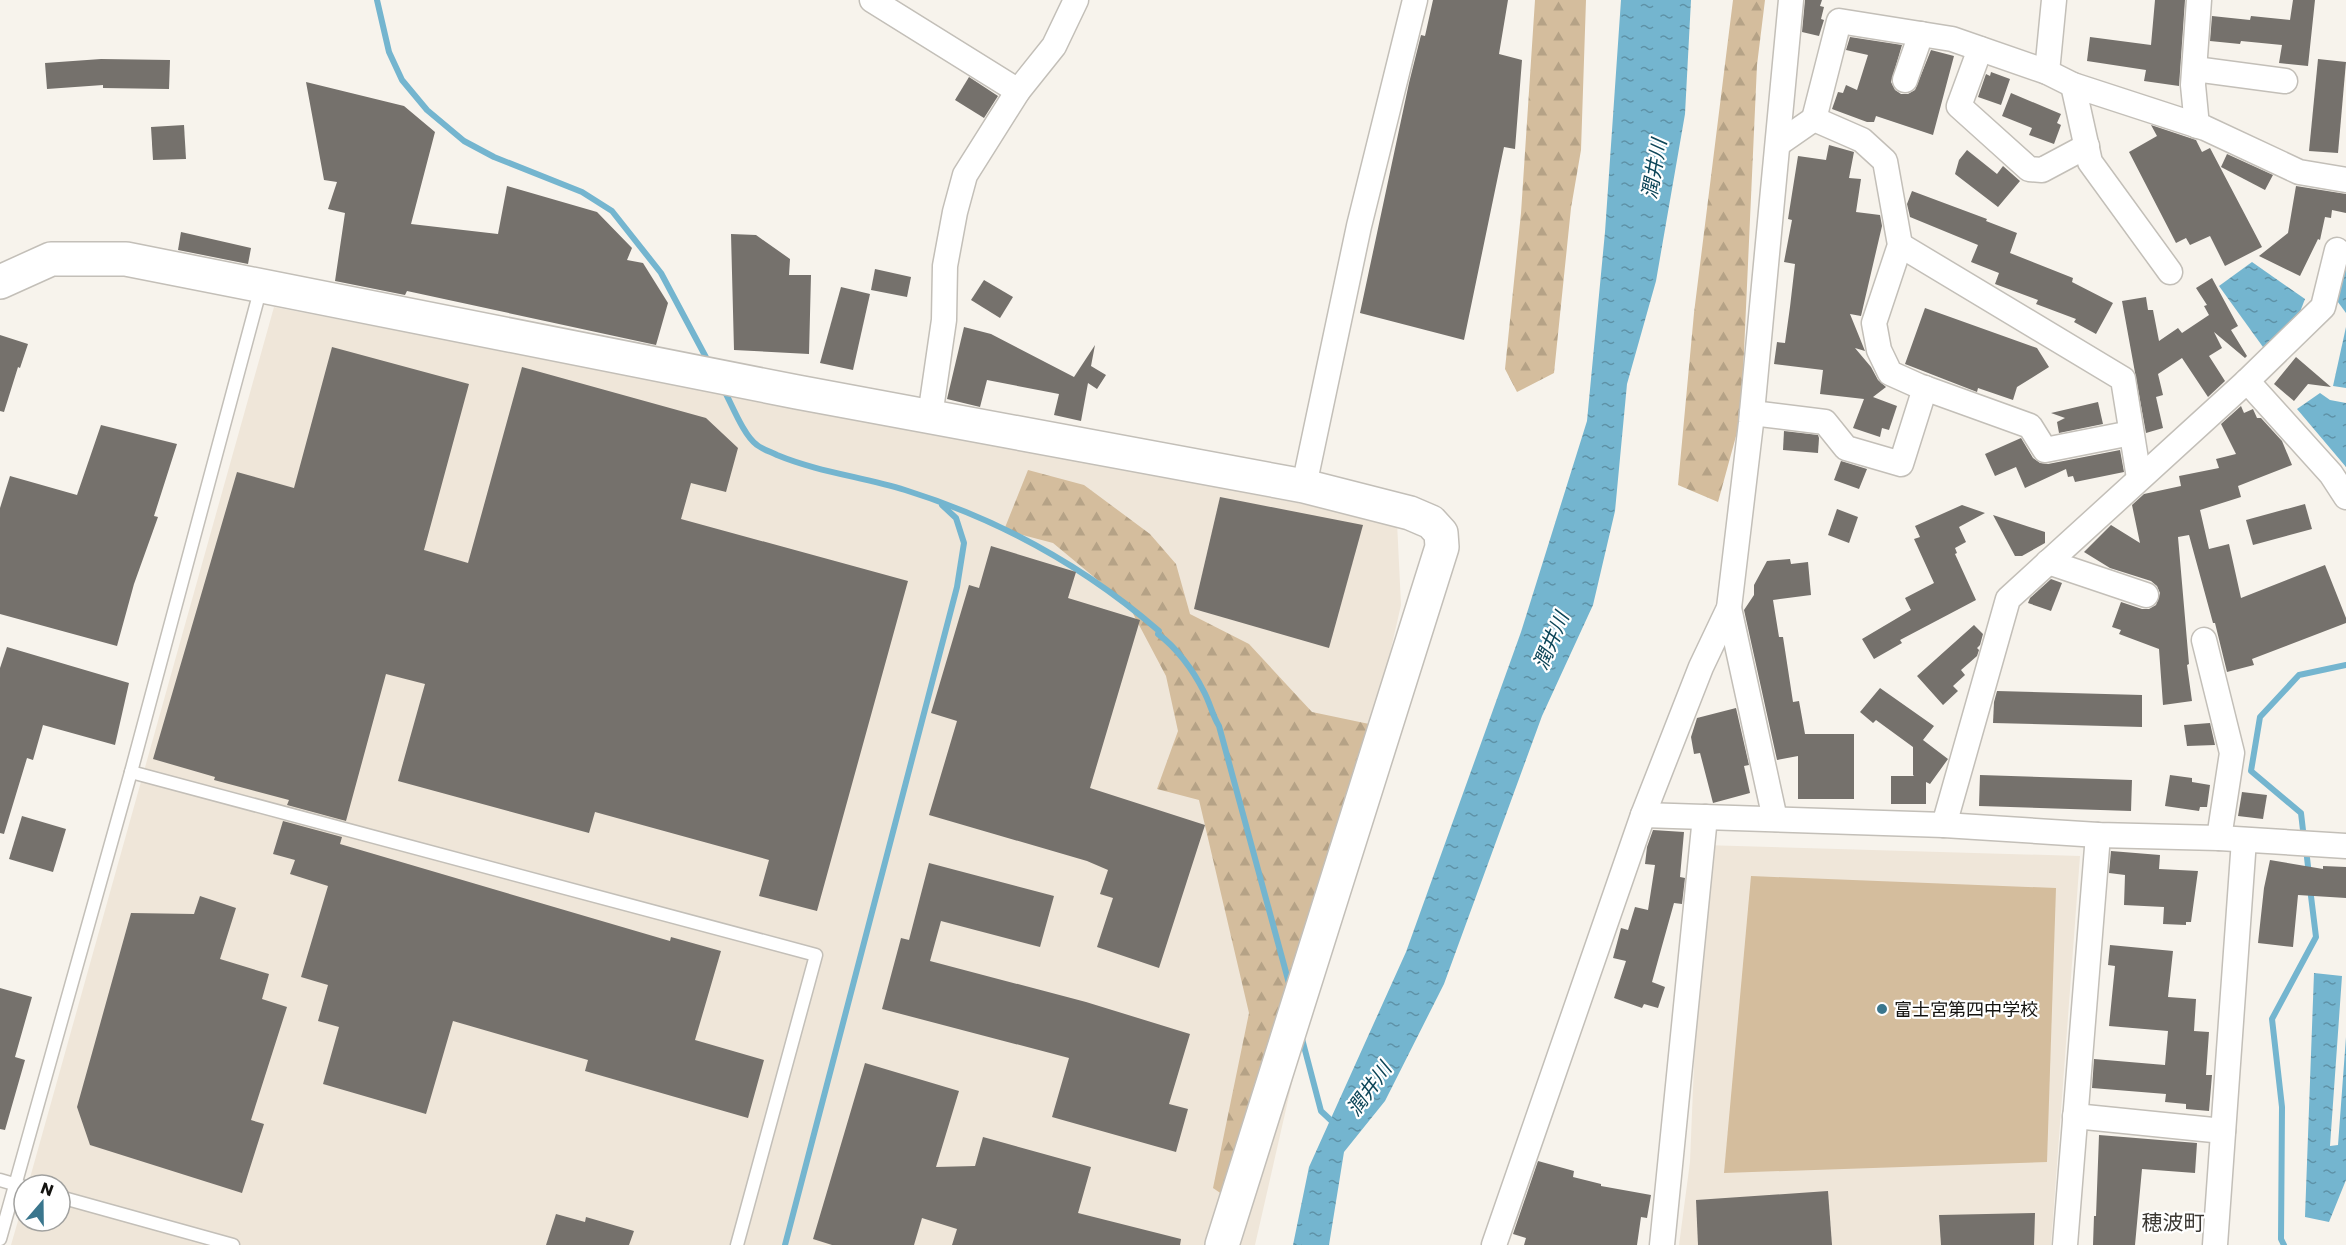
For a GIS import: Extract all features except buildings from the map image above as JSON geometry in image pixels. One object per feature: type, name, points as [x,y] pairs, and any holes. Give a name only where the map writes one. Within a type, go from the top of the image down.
[{"type":"street","points":[[872,0],[1018,91]]},
{"type":"street","points":[[930,416],[944,320],[945,266],[955,212],[965,175],[1018,91],[1054,46],[1076,0]]},
{"type":"street","points":[[1304,486],[1359,226],[1415,0]]},
{"type":"street","points":[[1494,1245],[1643,815],[1701,667],[1729,608],[1752,414],[1791,0]]},
{"type":"street","points":[[2047,72],[2054,0]]},
{"type":"street","points":[[2197,126],[2193,85],[2199,0]]},
{"type":"street","points":[[1778,144],[1814,119],[1839,21],[1952,39],[2047,72],[2073,85],[2205,128],[2299,172],[2346,180]]},
{"type":"street","points":[[1905,80],[1921,34]]},
{"type":"street","points":[[1980,49],[1959,106],[2030,169],[2042,170],[2086,146]]},
{"type":"street","points":[[2194,69],[2285,81]]},
{"type":"street","points":[[2073,85],[2090,162],[2170,272]]},
{"type":"street","points":[[1814,119],[1862,140],[1885,161],[1899,245],[1874,323],[1879,350],[1890,373],[2030,426],[2045,450],[2131,433]]},
{"type":"street","points":[[1899,245],[2123,379],[2139,478]]},
{"type":"street","points":[[1944,825],[2008,599],[2247,381],[2323,307],[2343,246]]},
{"type":"street","points":[[0,282],[51,259],[126,259],[930,416],[1304,486],[1410,513],[1431,522],[1441,533],[1442,547],[1222,1245]]},
{"type":"street","points":[[2247,381],[2331,474],[2346,497]]},
{"type":"street","points":[[1752,414],[1825,422],[1846,448],[1901,464],[1925,388]]},
{"type":"street","points":[[2048,562],[2146,595]]},
{"type":"street","points":[[1729,608],[1775,819]]},
{"type":"street","points":[[2204,640],[2232,753],[2219,838]]},
{"type":"street","points":[[1643,815],[1944,825],[2098,835],[2219,838],[2346,846]]},
{"type":"street","points":[[1662,1245],[1705,817]]},
{"type":"street","points":[[2065,1245],[2098,835]]},
{"type":"street","points":[[2215,1245],[2244,840]]},
{"type":"street","points":[[2075,1116],[2223,1131]]},
{"type":"lane","points":[[23,1173],[261,287]]},
{"type":"lane","points":[[132,772],[816,955],[737,1245]]},
{"type":"lane","points":[[72,1200],[233,1245]]},
{"type":"lane","points":[[0,1239],[12,1206]]},
{"type":"shaded area","points":[[274,307],[1397,522],[1401,605],[1255,1245],[11,1245],[14,1233],[72,1233],[72,1173],[31,1173]]},
{"type":"shaded area","name":"富士宮第四中学校","points":[[1703,845],[2080,856],[2051,1245],[1679,1245],[1690,1162]]},
{"type":"green space","points":[[1535,0],[1586,0],[1581,150],[1571,208],[1554,373],[1517,392],[1505,369],[1521,213]]},
{"type":"green space","points":[[1733,0],[1765,0],[1757,65],[1741,418],[1718,502],[1678,485],[1694,313]]},
{"type":"green space","points":[[1028,470],[1084,485],[1150,534],[1176,564],[1190,614],[1249,644],[1312,712],[1374,725],[1229,1199],[1213,1188],[1249,1013],[1199,800],[1157,789],[1178,731],[1166,676],[1129,606],[1053,543],[1004,530]]},
{"type":"green space","name":"富士宮第四中学校","points":[[1751,876],[2056,888],[2047,1162],[1724,1173]]},
{"type":"water","name":"潤井川","points":[[1621,0],[1691,0],[1685,114],[1656,281],[1627,384],[1615,511],[1593,605],[1542,716],[1444,984],[1385,1101],[1344,1152],[1329,1245],[1293,1245],[1309,1167],[1406,952],[1521,632],[1587,421],[1605,232]]},
{"type":"water","points":[[2346,258],[2346,313],[2335,298]]},
{"type":"water","points":[[2252,262],[2305,299],[2293,330],[2268,354],[2219,286]]},
{"type":"water","points":[[2346,327],[2346,388],[2333,386]]},
{"type":"water","points":[[2320,393],[2330,400],[2346,403],[2346,467],[2297,409]]},
{"type":"water","points":[[2314,973],[2342,976],[2330,1146],[2338,1145],[2346,1037],[2346,1180],[2329,1222],[2305,1217]]},
{"type":"waterway","points":[[377,0],[389,52],[402,80],[427,110],[464,141],[494,157],[582,192],[612,211],[661,273],[709,363]]},
{"type":"waterway","points":[[724,390],[747,435],[761,448],[808,466],[905,490],[974,515],[1007,530],[1071,566],[1131,608],[1159,631],[1158,634],[1184,659],[1205,695],[1219,726],[1290,987]]},
{"type":"waterway","points":[[785,1245],[957,587],[964,543],[956,518],[942,505]]},
{"type":"waterway","points":[[2304,839],[2301,813],[2251,771],[2260,717],[2299,675],[2346,665]]},
{"type":"waterway","points":[[2306,849],[2309,875]]},
{"type":"waterway","points":[[2284,1245],[2281,1239],[2282,1107],[2272,1019],[2316,937],[2310,888]]},
{"type":"waterway","points":[[1301,1035],[1321,1111],[1337,1126]]},
{"type":"place","name":"富士宮第四中学校","points":[[1882,1009]]},
{"type":"district","name":"穂波町","points":[[2173,1222]]}]
